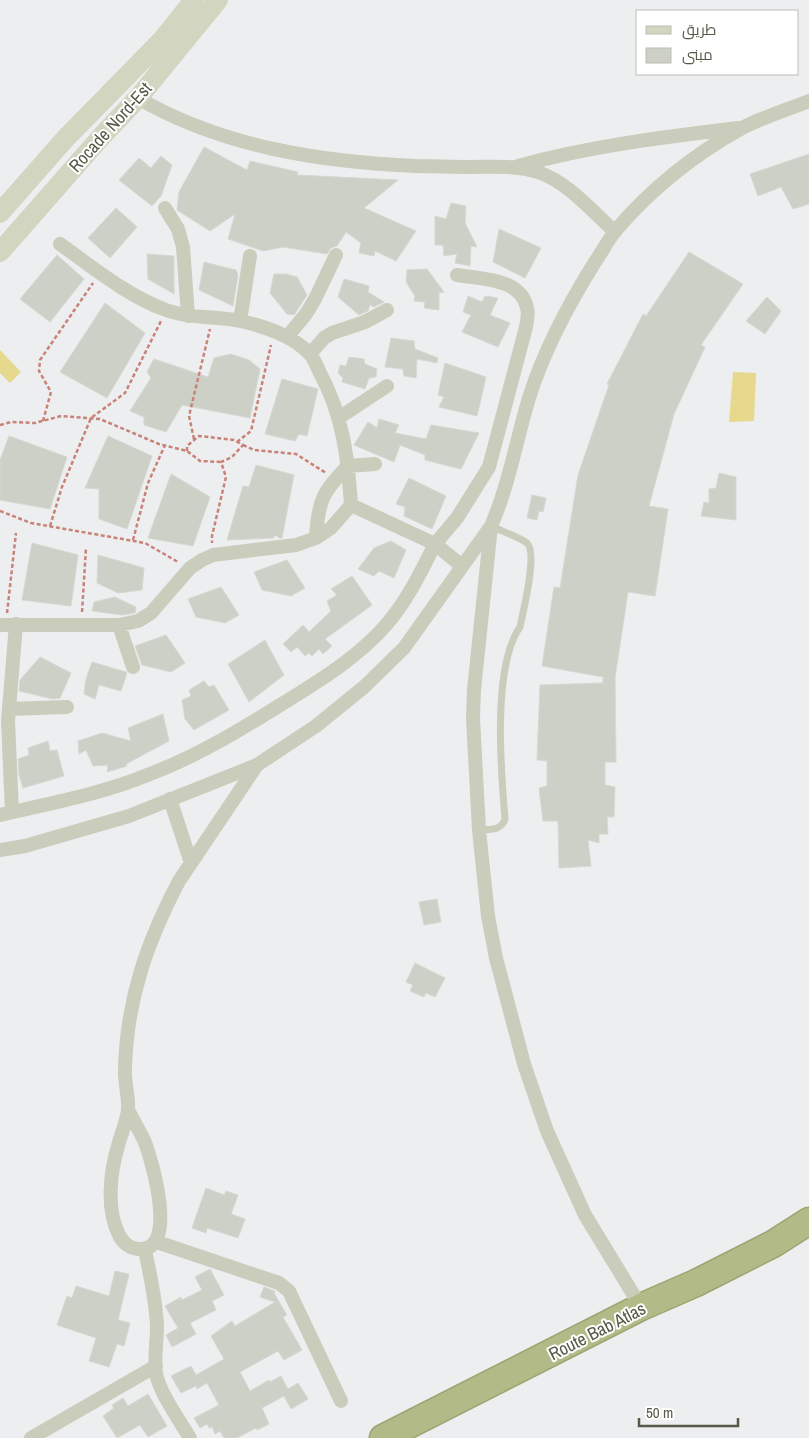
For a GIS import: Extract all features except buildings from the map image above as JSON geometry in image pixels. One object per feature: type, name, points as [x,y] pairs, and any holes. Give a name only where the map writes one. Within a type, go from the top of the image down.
[{"type":"highway","name":"Route Bab Atlas","points":[[383,1438],[773,1244],[809,1221]]},
{"type":"street","name":"Rocade Nord-Est","points":[[0,213],[65,138],[164,39],[194,0]]},
{"type":"street","name":"Rocade Nord-Est","points":[[0,252],[138,98],[218,0]]},
{"type":"street","points":[[138,98],[160,112],[232,139],[287,153],[340,161],[411,166],[515,167],[536,172],[553,178],[570,190],[615,232]]},
{"type":"street","points":[[0,850],[25,846],[129,816],[257,765],[316,726],[364,687],[404,648],[491,526],[499,508],[529,398],[546,354],[573,300],[615,232],[670,177],[707,150],[744,127],[809,101]]},
{"type":"street","points":[[515,167],[556,156],[625,143],[744,127]]},
{"type":"street","points":[[165,208],[178,229],[184,247],[188,316]]},
{"type":"street","points":[[60,244],[102,273],[165,310],[188,316],[240,321],[281,334],[310,354],[340,417],[348,466],[351,505],[332,528],[316,538],[296,544],[213,554],[190,568],[151,613],[138,621],[118,625],[7,625],[9,709],[4,726],[6,814],[80,797],[150,775],[194,755],[240,731],[326,677],[360,650],[386,625],[408,596],[435,544],[457,518],[489,467],[526,327],[528,309],[523,296],[511,286],[495,281],[457,275]]},
{"type":"street","points":[[240,321],[250,256]]},
{"type":"street","points":[[281,334],[306,314],[316,299],[336,256]]},
{"type":"street","points":[[310,354],[324,338],[332,333],[365,322],[387,310]]},
{"type":"street","points":[[340,417],[387,386]]},
{"type":"street","points":[[316,538],[317,513],[320,502],[335,479],[348,466],[375,464]]},
{"type":"street","points":[[351,505],[435,544],[462,566]]},
{"type":"street","points":[[491,526],[474,690],[474,756],[488,916],[496,958],[524,1064],[546,1131],[585,1215],[641,1308]]},
{"type":"street","points":[[118,625],[133,667]]},
{"type":"street","points":[[9,709],[67,707]]},
{"type":"street","points":[[257,765],[191,863],[168,902],[135,987],[128,1025],[124,1070],[128,1110],[116,1151],[111,1183],[111,1208],[115,1227],[122,1241],[133,1249],[151,1246],[279,1283],[289,1291],[341,1401]]},
{"type":"street","points":[[170,799],[191,863]]},
{"type":"street","points":[[128,1110],[144,1140],[157,1190],[160,1214],[160,1229],[151,1246],[157,1326],[156,1374],[168,1400],[190,1438]]},
{"type":"street","points":[[31,1438],[156,1366]]},
{"type":"lane","points":[[479,830],[499,828],[503,825],[505,819],[500,723],[503,689],[510,647],[520,627],[532,562],[532,551],[526,542],[491,526]]},
{"type":"path","points":[[43,421],[51,392],[39,371],[40,360],[85,293],[102,273]]},
{"type":"path","points":[[50,526],[62,487],[91,418],[125,393],[165,310]]},
{"type":"path","points":[[194,439],[189,416],[212,318]]},
{"type":"path","points":[[237,442],[251,431],[266,362],[281,334]]},
{"type":"path","points":[[0,426],[11,422],[35,424],[61,416],[100,419],[164,445],[187,451],[200,461],[221,462],[232,457],[243,445]]},
{"type":"path","points":[[187,451],[187,446],[199,436],[216,436],[234,440],[254,450],[296,454],[335,479]]},
{"type":"path","points":[[133,541],[148,483],[164,445]]},
{"type":"path","points":[[213,554],[212,536],[226,477],[221,462]]},
{"type":"path","points":[[0,511],[31,523],[145,543],[190,568]]},
{"type":"path","points":[[7,625],[16,533]]},
{"type":"path","points":[[81,626],[86,548]]},
{"type":"shaded area","points":[[0,350],[21,372],[10,383],[0,373]]},
{"type":"shaded area","points":[[733,372],[756,373],[754,421],[729,422]]}]
